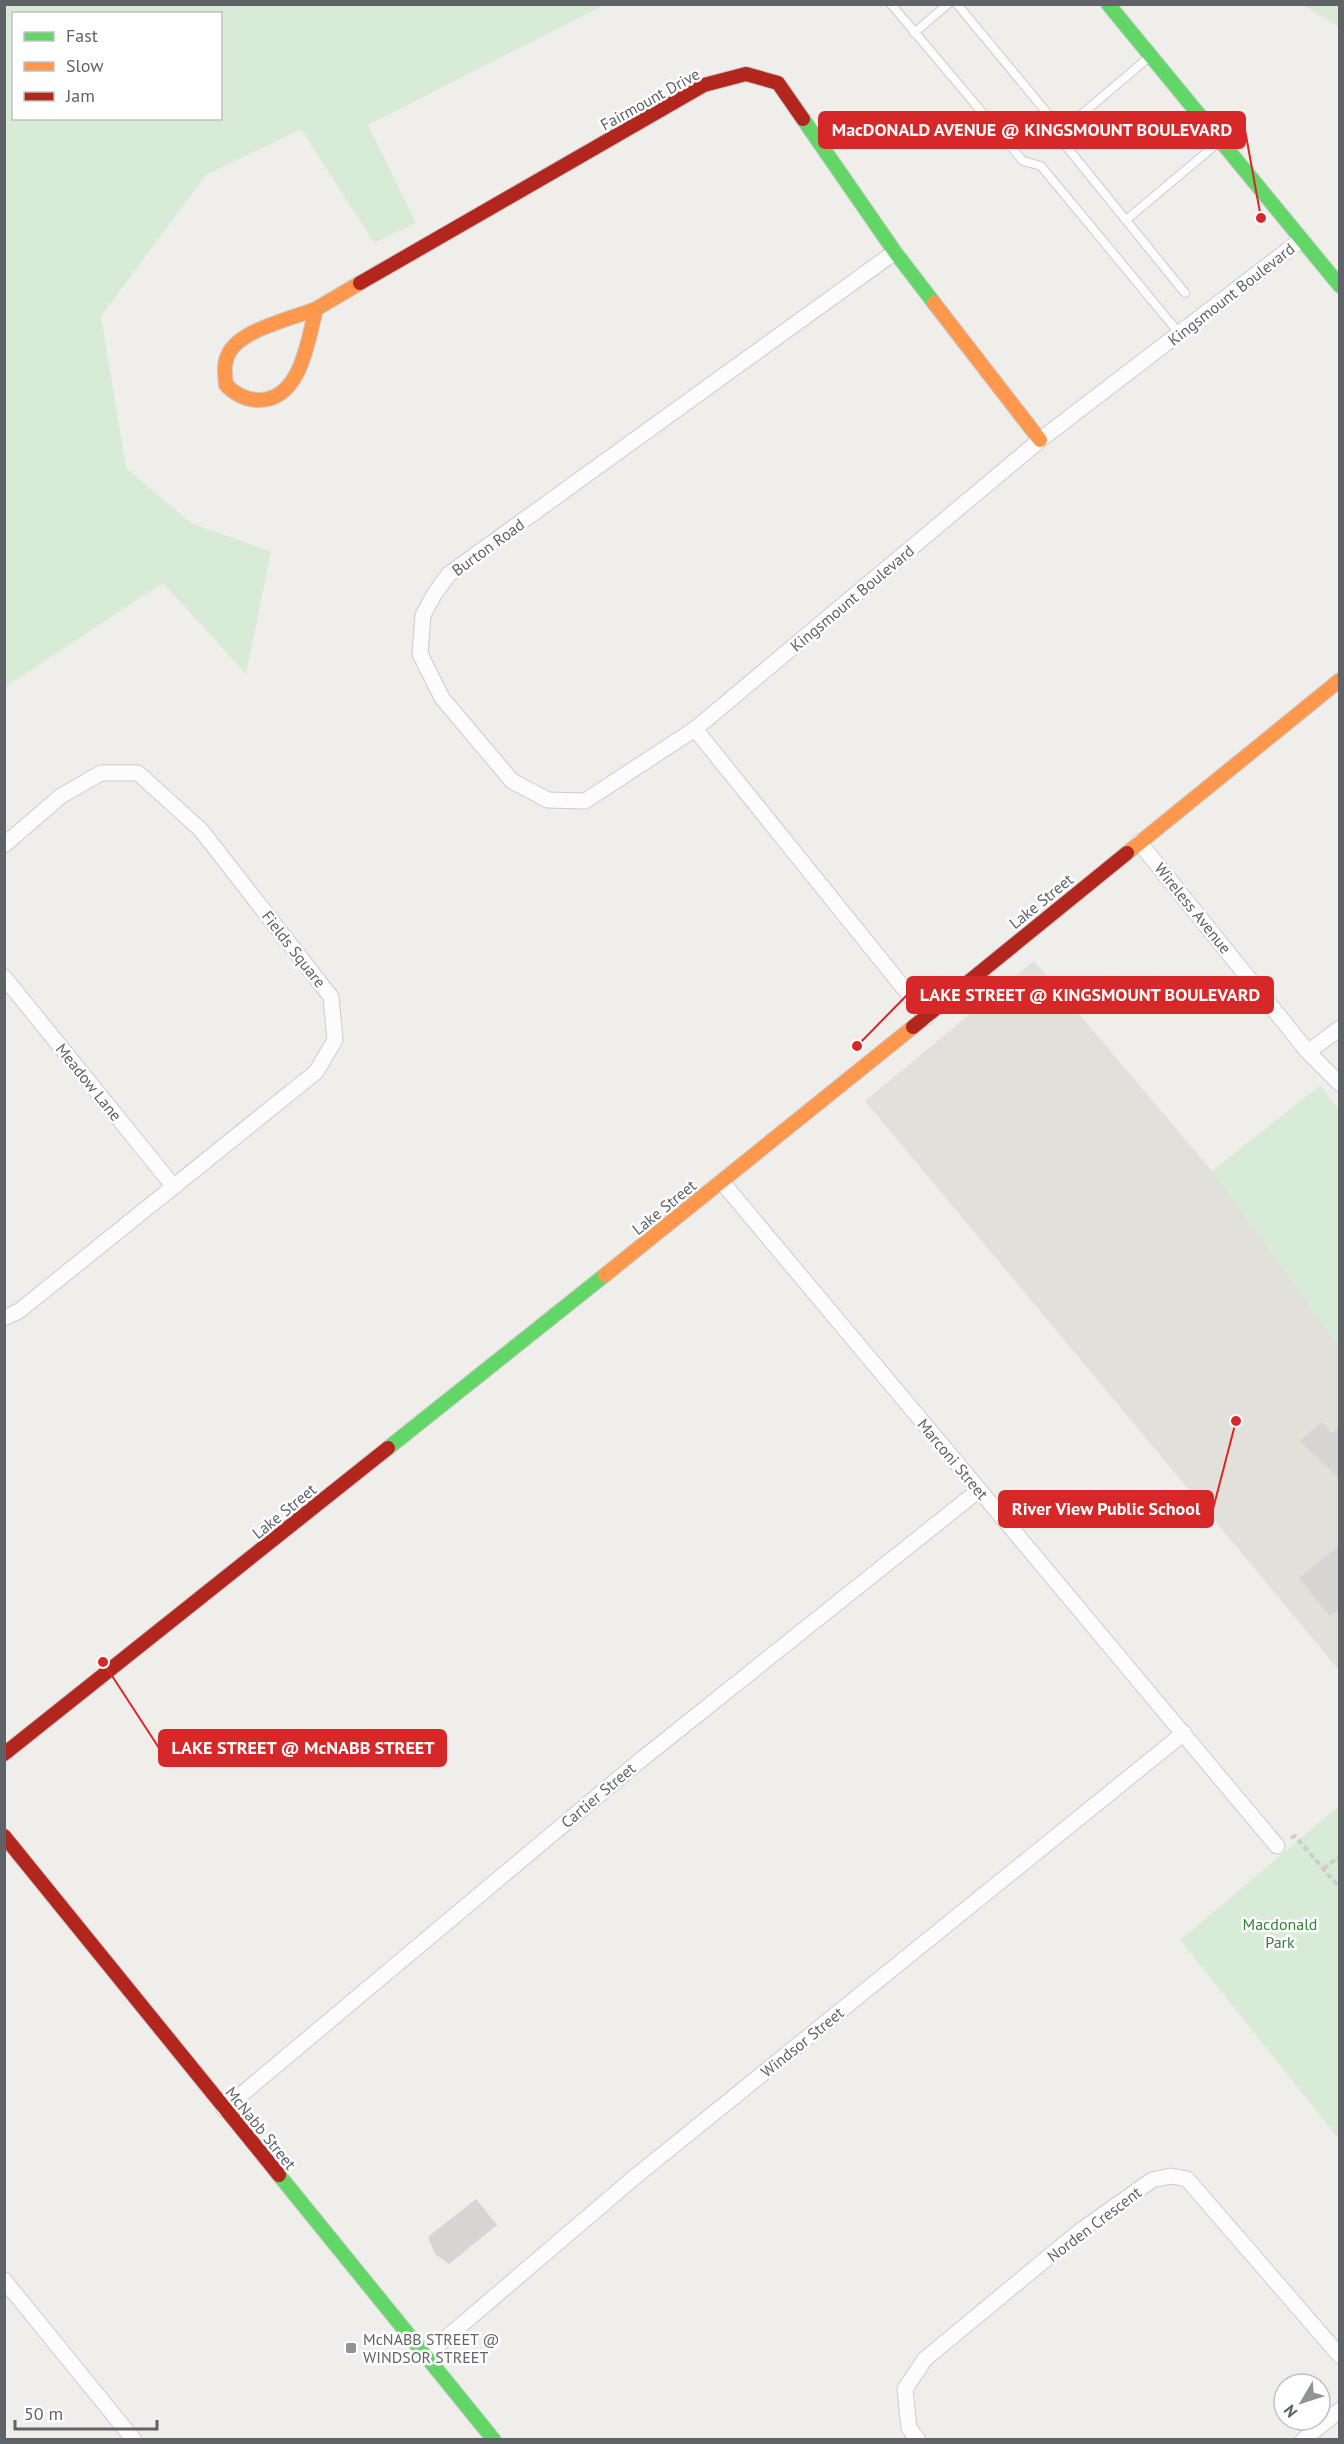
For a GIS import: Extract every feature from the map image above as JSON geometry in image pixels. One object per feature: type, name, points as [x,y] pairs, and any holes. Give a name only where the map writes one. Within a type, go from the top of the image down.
[{"type":"street","points":[[1108,4],[1340,286]]},
{"type":"street","name":"Fairmount Drive","points":[[316,309],[301,363],[284,392],[273,399],[245,399],[226,385],[223,369],[229,349],[242,337],[316,309],[704,85],[746,74],[778,83],[895,252],[1040,440]]},
{"type":"street","name":"Kingsmount Boulevard","points":[[695,729],[1040,440],[1301,240]]},
{"type":"street","name":"Burton Road","points":[[695,729],[585,801],[548,800],[512,781],[442,698],[420,654],[423,615],[449,574],[895,252]]},
{"type":"street","name":"Lake Street","points":[[4,1754],[722,1182],[1340,680]]},
{"type":"street","points":[[695,729],[927,1017]]},
{"type":"street","name":"Fields Square","points":[[4,845],[61,796],[101,772],[138,773],[201,830],[331,997],[335,1040],[316,1072],[20,1311],[4,1318]]},
{"type":"street","name":"Wireless Avenue","points":[[1139,842],[1308,1052],[1340,1084]]},
{"type":"street","name":"Meadow Lane","points":[[4,977],[174,1187]]},
{"type":"street","points":[[1308,1052],[1340,1028]]},
{"type":"street","name":"Marconi Street","points":[[722,1182],[1277,1846]]},
{"type":"street","name":"Cartier Street","points":[[225,2109],[637,1763],[979,1490]]},
{"type":"street","name":"Windsor Street","points":[[425,2356],[636,2176],[1184,1733]]},
{"type":"street","name":"McNabb Street","points":[[4,1836],[494,2439]]},
{"type":"street","name":"Norden Crescent","points":[[918,2439],[909,2428],[904,2389],[925,2359],[1080,2231],[1152,2180],[1171,2176],[1187,2179],[1340,2356]]},
{"type":"street","points":[[4,2280],[134,2439]]},
{"type":"street","points":[[1303,2439],[1340,2410]]},
{"type":"lane","points":[[891,4],[1023,161],[1041,166],[1179,333]]},
{"type":"lane","points":[[914,33],[948,4]]},
{"type":"lane","points":[[957,4],[1062,131],[1151,56]]},
{"type":"lane","points":[[1126,220],[1220,141]]},
{"type":"lane","points":[[1066,146],[1185,293]]},
{"type":"path","points":[[1277,1846],[1295,1836],[1340,1888]]},
{"type":"path","points":[[1323,1869],[1340,1856]]},
{"type":"shaded area","points":[[1034,961],[1212,1171],[1320,1086],[1340,1111],[1339,1670],[865,1101]]},
{"type":"green space","points":[[5,4],[604,5],[368,125],[416,223],[374,243],[301,129],[206,175],[101,316],[126,468],[191,523],[271,552],[246,674],[163,583],[5,687]]},
{"type":"green space","points":[[1303,5],[1339,5],[1339,27]]},
{"type":"green space","points":[[1320,1086],[1339,1111],[1339,1347],[1212,1171]]},
{"type":"green space","name":"Macdonald Park","points":[[1339,1806],[1339,2139],[1180,1940]]},
{"type":"building","points":[[1322,1422],[1332,1433],[1340,1427],[1340,1479],[1300,1441]]},
{"type":"building","points":[[1340,1545],[1340,1609],[1330,1616],[1299,1578]]},
{"type":"building","points":[[476,2199],[497,2225],[449,2264],[435,2254],[428,2237]]},
{"type":"traffic: fast","points":[[1108,4],[1340,286]]},
{"type":"traffic: fast","points":[[803,119],[895,252],[934,303]]},
{"type":"traffic: fast","points":[[388,1448],[605,1275]]},
{"type":"traffic: fast","points":[[279,2175],[494,2440]]},
{"type":"traffic: slow","points":[[316,309],[255,331],[235,345],[226,361],[226,385],[241,396],[254,400],[273,397],[284,390],[293,379],[306,351],[316,309],[360,283]]},
{"type":"traffic: slow","points":[[934,303],[1040,440]]},
{"type":"traffic: slow","points":[[1127,853],[1340,680]]},
{"type":"traffic: slow","points":[[605,1275],[913,1027]]},
{"type":"traffic: jam","points":[[360,283],[704,85],[746,74],[778,83],[803,119]]},
{"type":"traffic: jam","points":[[913,1027],[1127,853]]},
{"type":"traffic: jam","points":[[4,1754],[388,1448]]},
{"type":"traffic: jam","points":[[4,1836],[279,2175]]},
{"type":"place","name":"MacDONALD AVENUE @ KINGSMOUNT BOULEVARD","points":[[1261,218]]},
{"type":"place","name":"LAKE STREET @ KINGSMOUNT BOULEVARD","points":[[857,1046]]},
{"type":"place","name":"River View Public School","points":[[1236,1421]]},
{"type":"place","name":"LAKE STREET @ McNABB STREET","points":[[103,1662]]},
{"type":"place","name":"McNABB STREET @ WINDSOR STREET","points":[[351,2348]]}]
